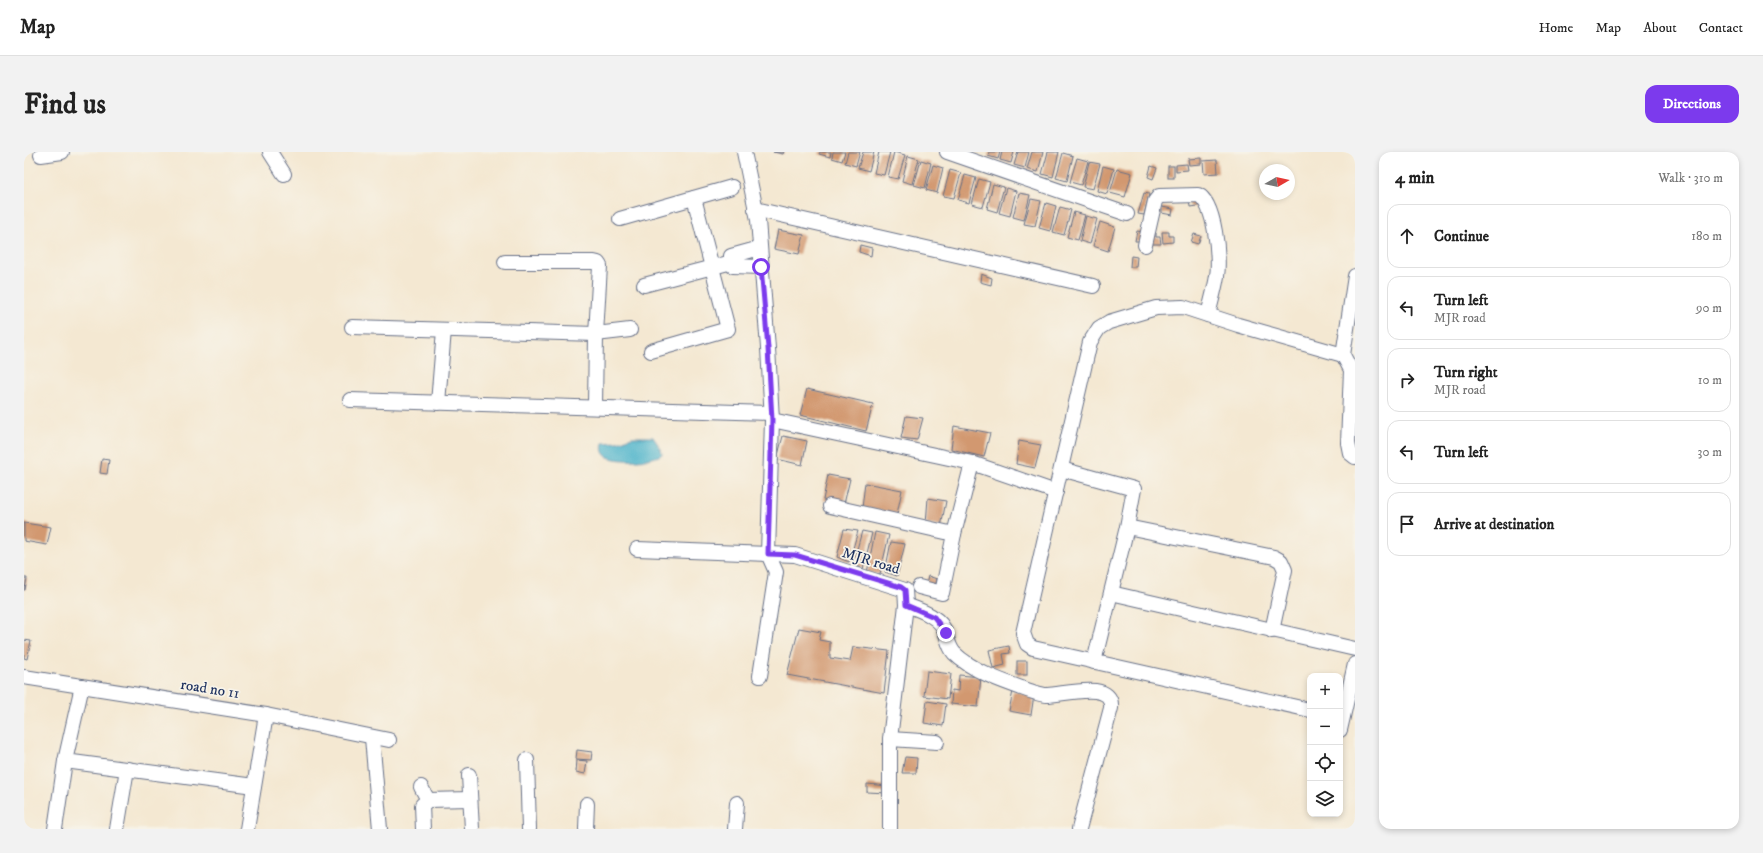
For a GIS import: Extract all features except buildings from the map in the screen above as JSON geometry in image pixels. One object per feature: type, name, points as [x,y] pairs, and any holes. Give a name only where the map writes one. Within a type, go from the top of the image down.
[{"type":"street","points":[[41,155],[62,152]]},
{"type":"street","points":[[270,152],[284,174]]},
{"type":"street","points":[[744,152],[756,209],[768,348],[771,416],[768,554],[776,572],[760,676]]},
{"type":"street","points":[[947,152],[1127,214]]},
{"type":"street","points":[[620,219],[732,187]]},
{"type":"street","points":[[1145,245],[1157,198],[1162,195],[1198,195],[1203,197],[1209,208],[1218,256],[1217,275],[1208,315]]},
{"type":"street","points":[[651,351],[728,329],[694,198]]},
{"type":"street","points":[[756,209],[1093,286]]},
{"type":"street","points":[[760,248],[731,256],[733,266],[761,267]]},
{"type":"street","points":[[505,262],[598,263],[600,266],[596,334],[595,407]]},
{"type":"street","points":[[644,285],[711,266],[732,262]]},
{"type":"street","points":[[1343,355],[1355,276]]},
{"type":"street","points":[[1307,709],[1033,648],[1027,644],[1023,633],[1090,342],[1099,328],[1109,322],[1156,308],[1183,307],[1238,326],[1343,355],[1353,370],[1348,442],[1350,453],[1355,457]]},
{"type":"street","points":[[352,327],[596,334],[630,330]]},
{"type":"street","points":[[438,403],[444,330]]},
{"type":"street","points":[[350,400],[595,407],[771,416],[972,463],[1056,492]]},
{"type":"street","points":[[919,587],[942,593],[954,534],[972,463]]},
{"type":"street","points":[[1061,469],[1134,489],[1127,527],[1094,662]]},
{"type":"street","points":[[830,506],[954,534]]},
{"type":"street","points":[[1127,527],[1274,557],[1281,561],[1285,570],[1272,631]]},
{"type":"street","name":"MJR road","points":[[637,549],[795,555],[901,587],[905,590],[906,605],[890,739],[890,829]]},
{"type":"street","points":[[1111,593],[1355,649]]},
{"type":"street","points":[[906,605],[934,617],[946,633],[953,652],[960,659],[999,681],[1045,695],[1094,690],[1104,692],[1109,696],[1112,701],[1111,708],[1079,829]]},
{"type":"street","points":[[1343,713],[1355,664]]},
{"type":"street","name":"road no 11","points":[[24,677],[266,716],[372,738],[389,740]]},
{"type":"street","points":[[55,829],[65,761],[82,686]]},
{"type":"street","points":[[247,829],[266,716]]},
{"type":"street","points":[[372,738],[380,829]]},
{"type":"street","points":[[890,739],[937,742]]},
{"type":"street","points":[[527,760],[529,829]]},
{"type":"street","points":[[65,761],[254,786]]},
{"type":"street","points":[[117,829],[127,769]]},
{"type":"street","points":[[469,775],[472,829]]},
{"type":"street","points":[[421,787],[428,800]]},
{"type":"street","points":[[423,829],[422,805],[428,800],[470,799]]},
{"type":"street","points":[[736,829],[737,803]]},
{"type":"street","points":[[586,829],[587,804]]},
{"type":"water","points":[[632,437],[653,437],[661,449],[662,454],[643,460],[624,460],[609,458],[604,454],[602,449],[603,443],[618,442]]},
{"type":"route","points":[[761,267],[772,420],[768,554],[795,555],[901,587],[905,590],[906,605],[934,617],[946,633]]}]
